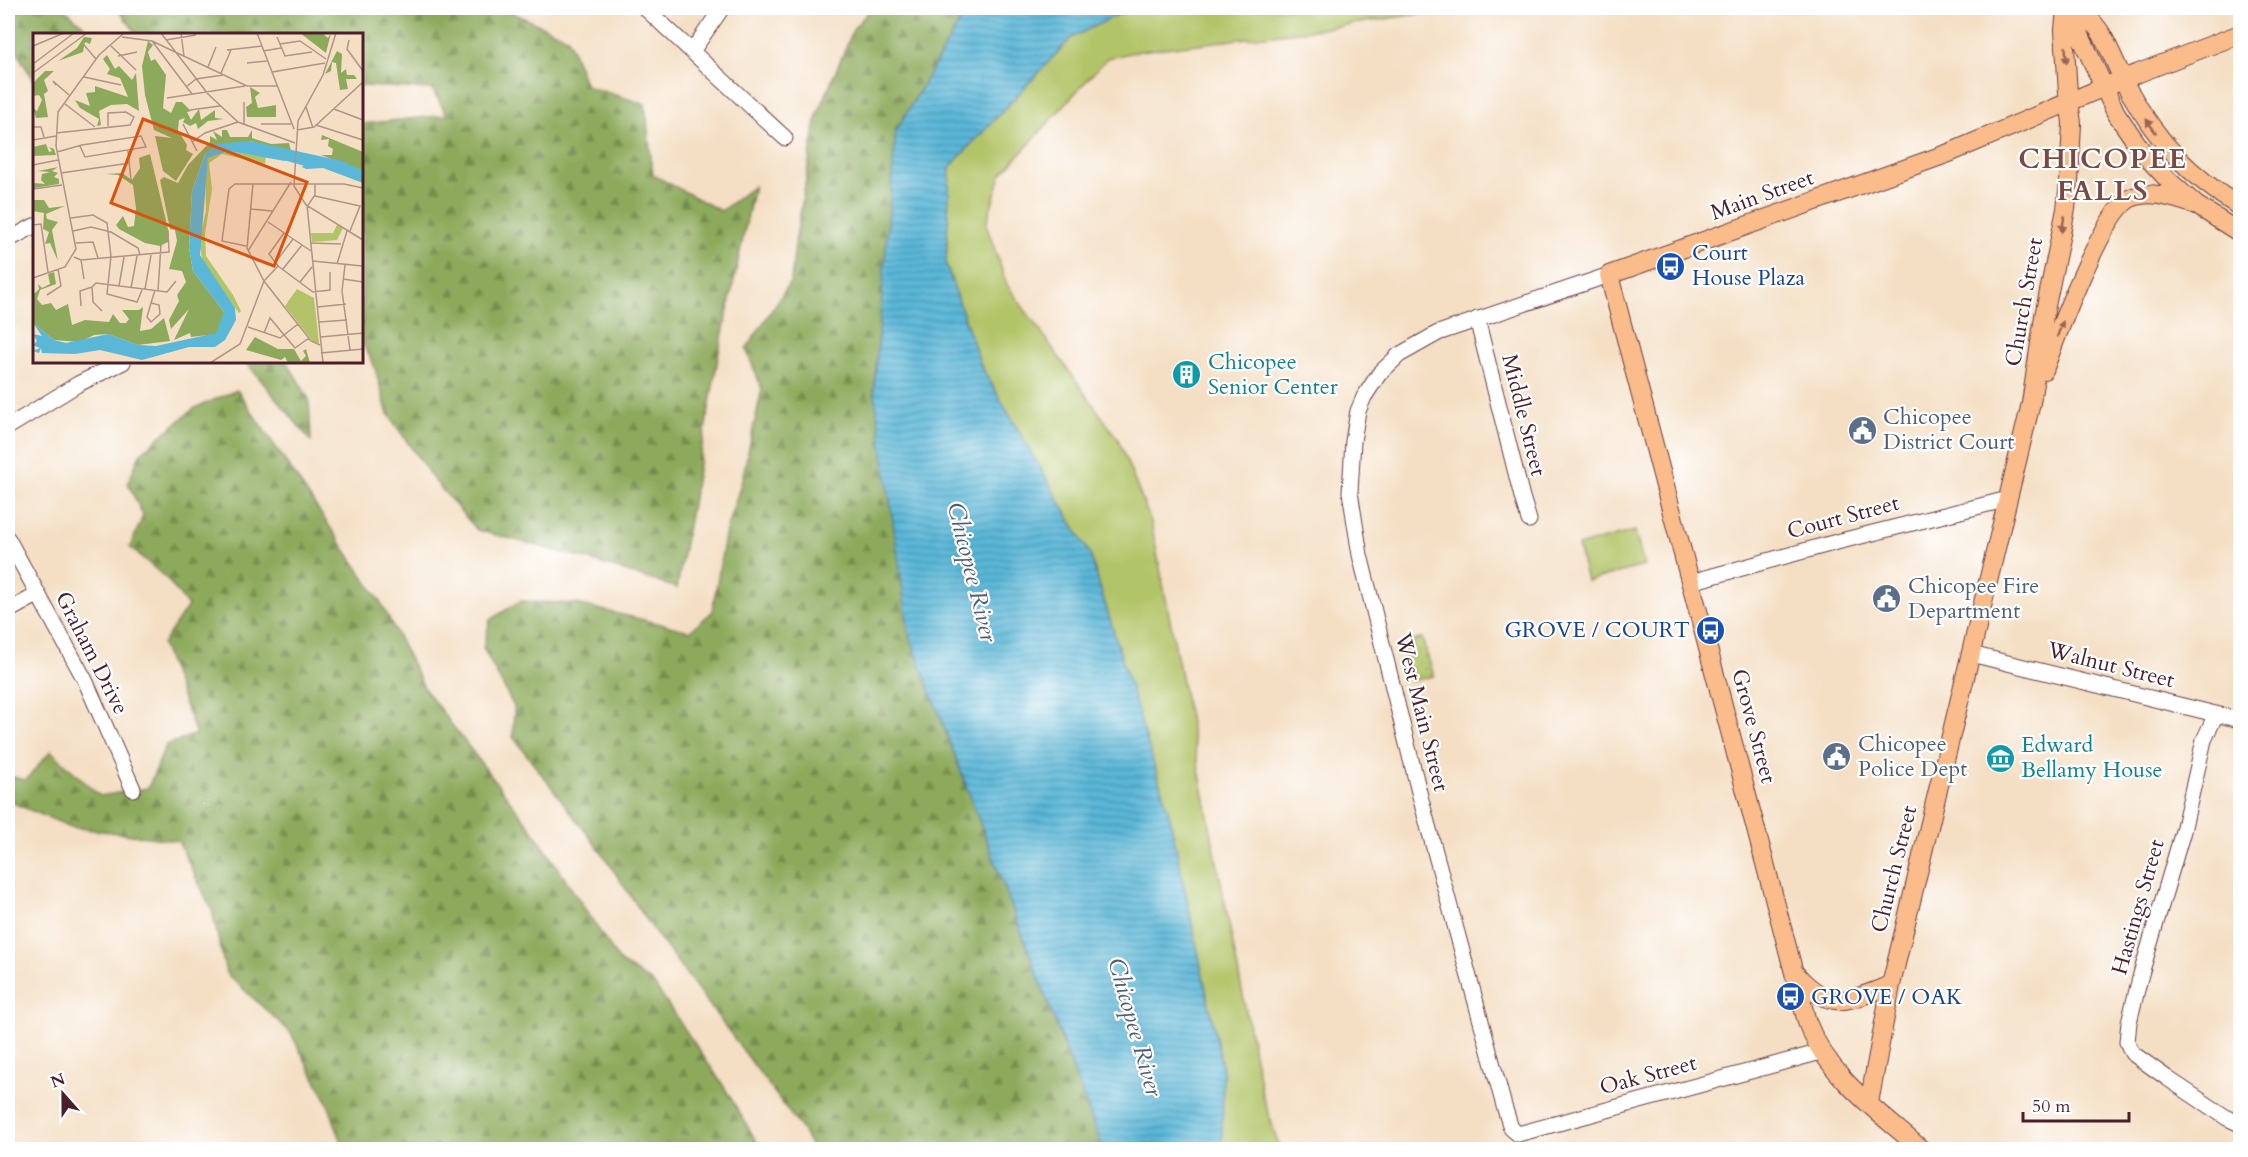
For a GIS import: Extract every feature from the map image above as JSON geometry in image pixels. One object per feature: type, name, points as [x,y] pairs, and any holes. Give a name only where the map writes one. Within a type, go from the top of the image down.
[{"type":"main road","points":[[2067,8],[2121,122],[2144,154],[2196,205],[2240,233]]},
{"type":"main road","name":"Church Street","points":[[1869,1103],[1891,986],[2031,403],[2044,316],[2066,209],[2072,123],[2064,30],[2067,8]]},
{"type":"main road","points":[[2081,8],[2100,33],[2149,124],[2177,159],[2202,181],[2241,207]]},
{"type":"main road","name":"Main Street","points":[[1609,275],[1949,153],[2123,79],[2241,34]]},
{"type":"main road","name":"Church Street","points":[[2031,403],[2064,317],[2098,244],[2119,207],[2130,199],[2151,195],[2196,205]]},
{"type":"main road","name":"Grove Street","points":[[1609,275],[1807,1022],[1821,1052],[1836,1073],[1922,1149]]},
{"type":"main road","points":[[1793,970],[1812,991],[1832,1000],[1852,999],[1891,986]]},
{"type":"street","points":[[645,8],[693,50],[785,138]]},
{"type":"street","points":[[693,50],[722,8]]},
{"type":"street","points":[[8,240],[33,227]]},
{"type":"street","name":"Main Street","points":[[1415,345],[1438,333],[1609,275]]},
{"type":"street","name":"Middle Street","points":[[1477,319],[1529,520]]},
{"type":"street","name":"West Main Street","points":[[1415,345],[1399,355],[1379,374],[1367,391],[1358,411],[1350,458],[1352,513],[1360,555],[1421,800],[1504,1106]]},
{"type":"street","points":[[8,427],[78,384],[121,363]]},
{"type":"street","name":"Court Street","points":[[1691,582],[1825,545],[2008,499]]},
{"type":"street","name":"Graham Drive","points":[[8,539],[85,680],[133,789]]},
{"type":"street","points":[[8,611],[37,595]]},
{"type":"street","name":"Walnut Street","points":[[1971,654],[2241,720]]},
{"type":"street","name":"Hastings Street","points":[[2216,714],[2204,740],[2183,831],[2129,1022],[2127,1042],[2132,1053],[2227,1119],[2241,1124]]},
{"type":"street","name":"Oak Street","points":[[1504,1106],[1511,1128],[1518,1134],[1821,1052]]},
{"type":"green space","points":[[8,8],[63,8],[82,24],[87,33],[33,33],[33,79],[8,37]]},
{"type":"green space","points":[[117,8],[505,8],[568,38],[586,86],[645,104],[653,175],[721,211],[754,186],[719,352],[677,588],[587,559],[477,530],[433,479],[388,414],[374,365],[363,344],[363,124],[447,115],[432,89],[363,86],[363,33],[136,33]]},
{"type":"green space","points":[[872,8],[968,8],[896,131],[909,634],[1103,1149],[812,1149],[803,1131],[652,928],[602,853],[513,737],[514,707],[483,648],[490,620],[520,601],[577,604],[690,631],[712,612],[726,530],[741,484],[762,389],[746,349],[791,281],[795,243],[817,116],[854,28]]},
{"type":"green space","points":[[1131,8],[1457,8],[1313,30],[1140,51],[1107,58],[1001,175],[986,224],[1007,285],[1118,439],[1151,522],[1262,1094],[1280,1149],[1222,1149],[1223,1071],[1169,814],[1090,554],[981,366],[946,264],[950,167],[1071,38]]},
{"type":"green space","points":[[247,363],[288,363],[309,399],[311,441]]},
{"type":"green space","points":[[237,390],[380,601],[426,691],[534,832],[620,962],[653,983],[723,1085],[761,1149],[344,1149],[327,1101],[290,1032],[226,973],[212,910],[178,841],[71,827],[8,801],[8,776],[26,780],[51,751],[100,796],[148,788],[166,745],[196,734],[162,644],[188,606],[167,579],[130,547],[143,516],[128,483],[140,454],[163,434],[195,408]]},
{"type":"green space","points":[[1635,531],[1644,566],[1587,581],[1578,546]]},
{"type":"green space","points":[[1422,638],[1434,676],[1411,681],[1402,645]]},
{"type":"water","name":"Chicopee River","points":[[968,8],[1131,8],[1071,38],[950,167],[946,264],[981,366],[1090,554],[1169,814],[1223,1071],[1222,1149],[1103,1149],[909,634],[874,390],[896,131]]},
{"type":"place","name":"Court House Plaza","points":[[1671,266]]},
{"type":"place","name":"Chicopee Senior Center","points":[[1187,375]]},
{"type":"place","name":"Chicopee District Court","points":[[1862,430]]},
{"type":"place","name":"Chicopee Fire Department","points":[[1887,599]]},
{"type":"place","name":"GROVE / COURT","points":[[1711,630]]},
{"type":"place","name":"Chicopee Police Dept","points":[[1837,757]]},
{"type":"place","name":"Edward Bellamy House","points":[[2000,758]]},
{"type":"place","name":"GROVE / OAK","points":[[1790,997]]},
{"type":"district","name":"CHICOPEE FALLS","points":[[2103,175]]}]
